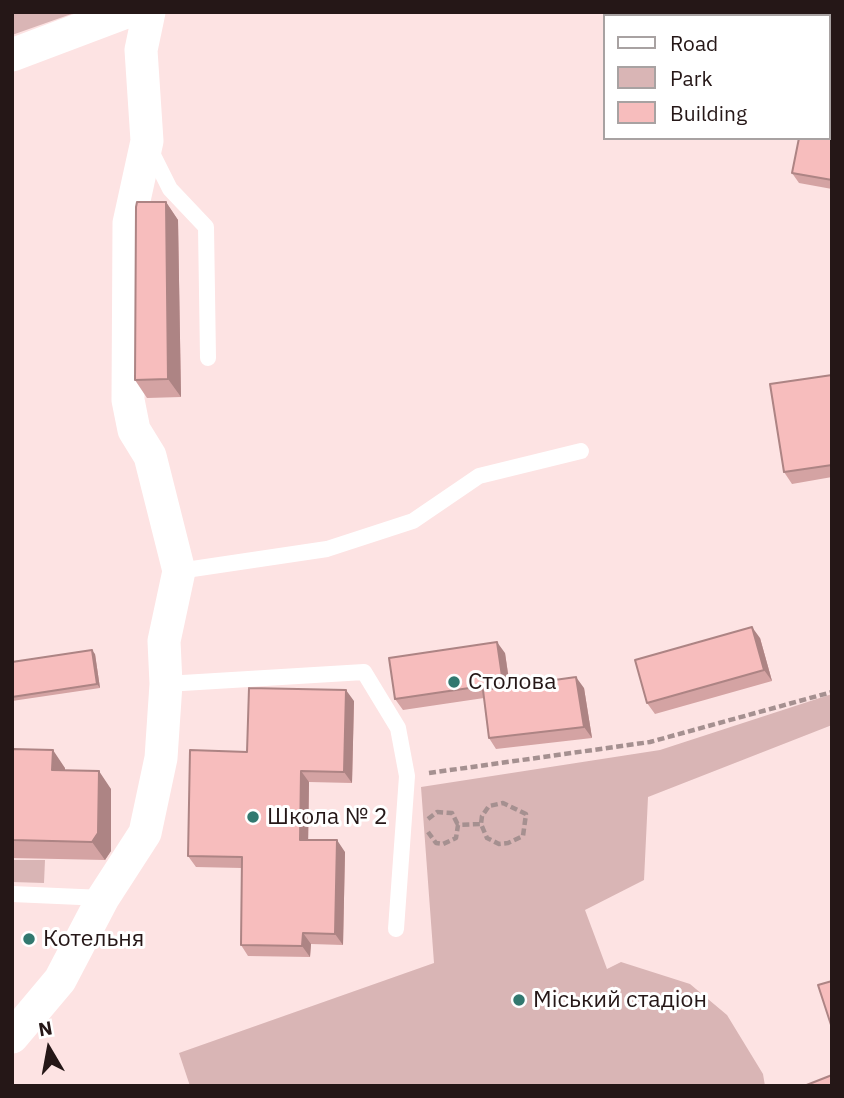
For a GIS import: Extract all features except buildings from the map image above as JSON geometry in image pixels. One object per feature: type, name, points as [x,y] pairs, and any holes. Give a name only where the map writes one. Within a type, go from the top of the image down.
[{"type":"street","points":[[12,55],[127,12]]},
{"type":"street","points":[[12,1037],[60,980],[103,898],[145,833],[161,758],[166,684],[164,641],[179,570],[150,456],[134,430],[128,400],[129,222],[147,142],[141,50],[149,12]]},
{"type":"lane","points":[[147,142],[170,189],[206,227],[208,358]]},
{"type":"lane","points":[[179,570],[327,549],[413,521],[479,476],[581,451]]},
{"type":"lane","points":[[166,684],[364,672],[398,727],[407,776],[396,929]]},
{"type":"lane","points":[[12,894],[103,898]]},
{"type":"path","points":[[407,776],[650,742],[832,692]]},
{"type":"path","points":[[503,803],[526,814],[523,836],[508,843],[499,844],[487,838],[481,824],[482,816],[489,806],[503,803]]},
{"type":"path","points":[[437,812],[452,813],[458,825],[456,838],[443,844],[436,844],[427,830],[428,820],[437,812]]},
{"type":"path","points":[[458,825],[481,824]]},
{"type":"path","points":[[403,831],[427,830]]},
{"type":"green space","points":[[12,12],[77,12],[12,35]]},
{"type":"green space","points":[[832,694],[832,725],[648,797],[644,880],[585,910],[607,969],[621,962],[690,984],[727,1015],[763,1074],[765,1086],[190,1086],[179,1053],[434,963],[421,787],[660,750]]},
{"type":"green space","points":[[12,860],[45,860],[44,883],[12,882]]},
{"type":"place","name":"Столова","points":[[454,682]]},
{"type":"place","name":"Школа № 2","points":[[253,817]]},
{"type":"place","name":"Котельня","points":[[29,939]]},
{"type":"place","name":"Міський стадіон","points":[[519,1000]]}]
